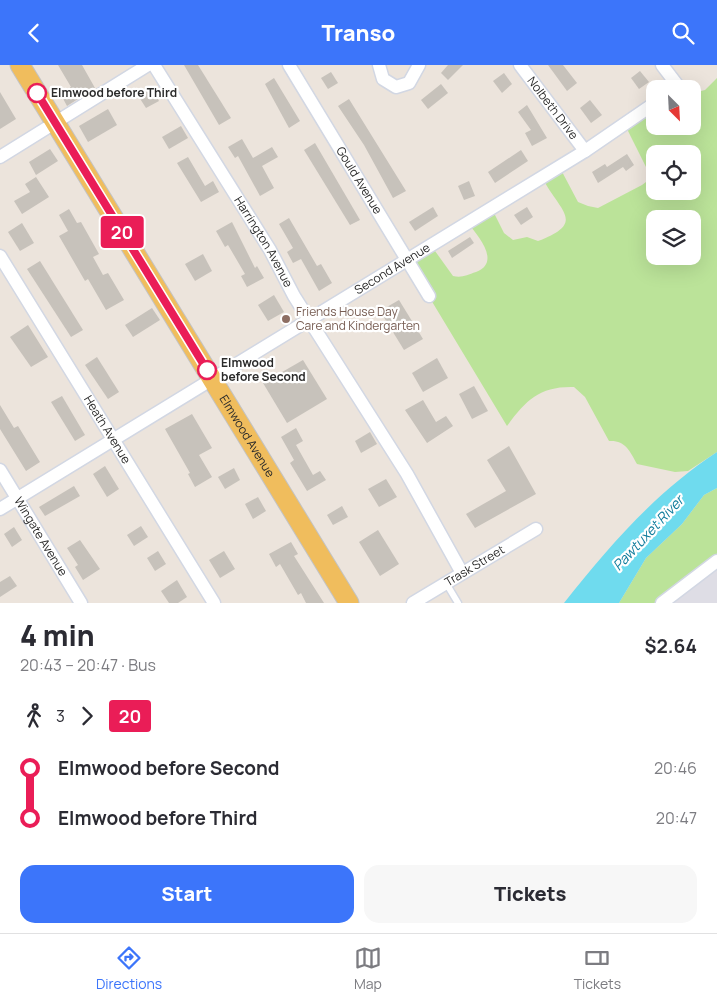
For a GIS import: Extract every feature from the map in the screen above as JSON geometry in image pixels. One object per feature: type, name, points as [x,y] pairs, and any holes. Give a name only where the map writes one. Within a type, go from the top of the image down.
[{"type":"main road","name":"Elmwood Avenue","points":[[20,65],[348,603]]},
{"type":"street","points":[[0,157],[148,65]]},
{"type":"street","name":"Harrington Avenue","points":[[154,65],[266,243],[309,320],[407,474],[462,573]]},
{"type":"street","name":"Gould Avenue","points":[[289,65],[428,296]]},
{"type":"street","points":[[379,65],[383,79],[396,87],[410,83],[419,65]]},
{"type":"street","name":"Nolbeth Drive","points":[[520,65],[585,151]]},
{"type":"street","points":[[662,65],[672,80]]},
{"type":"street","name":"Second Avenue","points":[[0,509],[585,151],[646,109]]},
{"type":"street","name":"Heath Avenue","points":[[0,256],[214,603]]},
{"type":"street","name":"Wingate Avenue","points":[[0,470],[81,603]]},
{"type":"street","name":"Trask Street","points":[[413,603],[536,529]]},
{"type":"street","points":[[662,603],[717,561]]},
{"type":"lane","points":[[446,583],[458,603]]},
{"type":"shaded area","points":[[717,561],[717,603],[663,603]]},
{"type":"green space","points":[[717,78],[717,452],[688,471],[675,472],[637,464],[623,444],[609,441],[585,397],[574,387],[552,389],[535,396],[507,426],[422,285],[404,262],[430,244],[453,276],[465,276],[483,268],[487,262],[485,248],[468,223],[491,207],[504,233],[513,240],[527,237],[538,241],[552,235],[561,229],[565,223],[565,216],[544,181],[559,166],[578,202],[588,206],[598,208],[646,182],[646,200],[701,200],[701,145],[646,145],[646,167],[627,129],[646,110],[646,135],[701,135],[701,91],[705,90]]},
{"type":"green space","points":[[717,488],[717,561],[663,603],[619,603],[646,558],[682,524],[704,495]]},
{"type":"water","name":"Pawtuxet River","points":[[717,452],[717,488],[704,495],[682,524],[646,558],[619,603],[564,603],[634,521],[674,484]]},
{"type":"building","points":[[58,65],[82,65],[95,88],[67,106],[60,93],[71,87]]},
{"type":"building","points":[[184,65],[198,65],[231,118],[219,125]]},
{"type":"building","points":[[448,65],[463,65],[448,80],[441,73]]},
{"type":"building","points":[[548,65],[563,65],[577,83],[567,91]]},
{"type":"building","points":[[640,71],[647,80],[646,84],[639,89],[631,78]]},
{"type":"building","points":[[331,72],[338,83],[328,89],[321,78]]},
{"type":"building","points":[[504,73],[512,84],[502,93],[493,81]]},
{"type":"building","points":[[274,78],[300,121],[289,128],[265,84]]},
{"type":"building","points":[[441,84],[448,93],[428,109],[421,100]]},
{"type":"building","points":[[151,87],[159,101],[146,108],[137,94]]},
{"type":"building","points":[[0,92],[16,119],[0,129]]},
{"type":"building","points":[[349,99],[406,191],[393,198],[364,145],[338,106]]},
{"type":"building","points":[[590,100],[602,115],[591,123],[580,108]]},
{"type":"building","points":[[527,105],[547,138],[532,146],[525,133],[531,130],[518,112]]},
{"type":"building","points":[[108,109],[117,125],[88,142],[79,126]]},
{"type":"building","points":[[181,126],[188,138],[169,149],[162,137]]},
{"type":"building","points":[[242,139],[253,158],[272,147],[278,157],[262,166],[274,188],[260,196],[238,156],[235,158],[228,147]]},
{"type":"building","points":[[315,143],[360,220],[350,225],[304,150]]},
{"type":"building","points":[[50,149],[58,161],[36,175],[29,162]]},
{"type":"building","points":[[521,150],[528,161],[495,183],[488,172]]},
{"type":"building","points":[[627,154],[634,165],[626,171],[623,167],[598,183],[592,172],[605,164],[607,167]]},
{"type":"building","points":[[188,157],[205,186],[213,181],[219,192],[201,202],[177,163]]},
{"type":"building","points":[[36,177],[49,197],[22,214],[14,201],[30,192],[25,184]]},
{"type":"building","points":[[469,181],[475,196],[464,200],[458,186]]},
{"type":"building","points":[[433,207],[438,216],[415,231],[409,222]]},
{"type":"building","points":[[527,207],[533,217],[521,225],[514,215]]},
{"type":"building","points":[[69,209],[77,223],[81,222],[99,254],[93,257],[103,275],[108,273],[124,300],[106,310],[88,279],[85,281],[59,236],[68,231],[59,215]]},
{"type":"building","points":[[289,218],[317,266],[321,264],[332,283],[319,291],[301,259],[293,263],[287,252],[293,248],[279,224]]},
{"type":"building","points":[[232,222],[255,268],[257,266],[264,278],[247,287],[241,276],[245,274],[228,245],[225,247],[216,231]]},
{"type":"building","points":[[22,223],[34,243],[20,251],[8,232]]},
{"type":"building","points":[[470,237],[474,243],[452,258],[448,251]]},
{"type":"building","points":[[203,254],[212,271],[195,281],[185,264]]},
{"type":"building","points":[[40,261],[83,330],[71,337],[27,269]]},
{"type":"building","points":[[274,295],[284,312],[268,321],[258,305]]},
{"type":"building","points":[[399,300],[423,339],[404,350],[380,311]]},
{"type":"building","points":[[152,308],[160,320],[133,337],[125,325]]},
{"type":"building","points":[[28,325],[48,357],[31,367],[10,337]]},
{"type":"building","points":[[97,357],[119,392],[108,399],[85,365]]},
{"type":"building","points":[[437,358],[448,378],[423,392],[412,373]]},
{"type":"building","points":[[303,360],[327,399],[287,423],[263,383]]},
{"type":"building","points":[[474,386],[488,411],[472,419],[459,394]]},
{"type":"building","points":[[62,396],[85,435],[75,441],[51,402]]},
{"type":"building","points":[[423,400],[436,422],[446,416],[453,426],[427,443],[405,410]]},
{"type":"building","points":[[0,405],[14,428],[18,426],[40,462],[26,471],[0,429]]},
{"type":"building","points":[[192,414],[212,448],[199,455],[212,477],[195,487],[188,474],[190,473],[165,429]]},
{"type":"building","points":[[296,428],[303,441],[296,445],[313,475],[320,471],[326,480],[307,491],[290,463],[294,460],[281,437]]},
{"type":"building","points":[[370,432],[377,444],[361,453],[355,441]]},
{"type":"building","points":[[509,446],[536,494],[475,528],[466,514],[506,491],[487,460]]},
{"type":"building","points":[[105,466],[119,489],[107,497],[93,474]]},
{"type":"building","points":[[234,468],[240,480],[225,489],[218,477]]},
{"type":"building","points":[[386,479],[397,497],[379,507],[368,489]]},
{"type":"building","points":[[74,486],[80,496],[45,516],[39,507]]},
{"type":"building","points":[[258,497],[266,511],[253,519],[245,504]]},
{"type":"building","points":[[342,506],[348,517],[333,525],[327,515]]},
{"type":"building","points":[[141,526],[148,537],[134,546],[127,535]]},
{"type":"building","points":[[14,527],[22,540],[12,547],[4,534]]},
{"type":"building","points":[[378,530],[399,564],[380,576],[359,542]]},
{"type":"building","points":[[80,540],[100,569],[83,580],[75,567],[78,565],[67,548]]},
{"type":"building","points":[[291,542],[298,554],[294,556],[324,603],[306,603],[301,593],[298,595],[280,564],[276,567],[269,554]]},
{"type":"building","points":[[158,551],[166,564],[155,571],[147,558]]},
{"type":"building","points":[[224,551],[235,569],[220,578],[209,560]]},
{"type":"building","points":[[10,576],[17,586],[0,597],[0,582]]},
{"type":"building","points":[[177,580],[187,597],[178,603],[169,603],[161,591]]},
{"type":"bus line","name":"20","points":[[37,93],[207,370]]},
{"type":"place","name":"Elmwood before Third","points":[[37,93]]},
{"type":"place","name":"Friends House Day Care and Kindergarten","points":[[286,319]]},
{"type":"place","name":"Elmwood before Second","points":[[207,370]]}]
